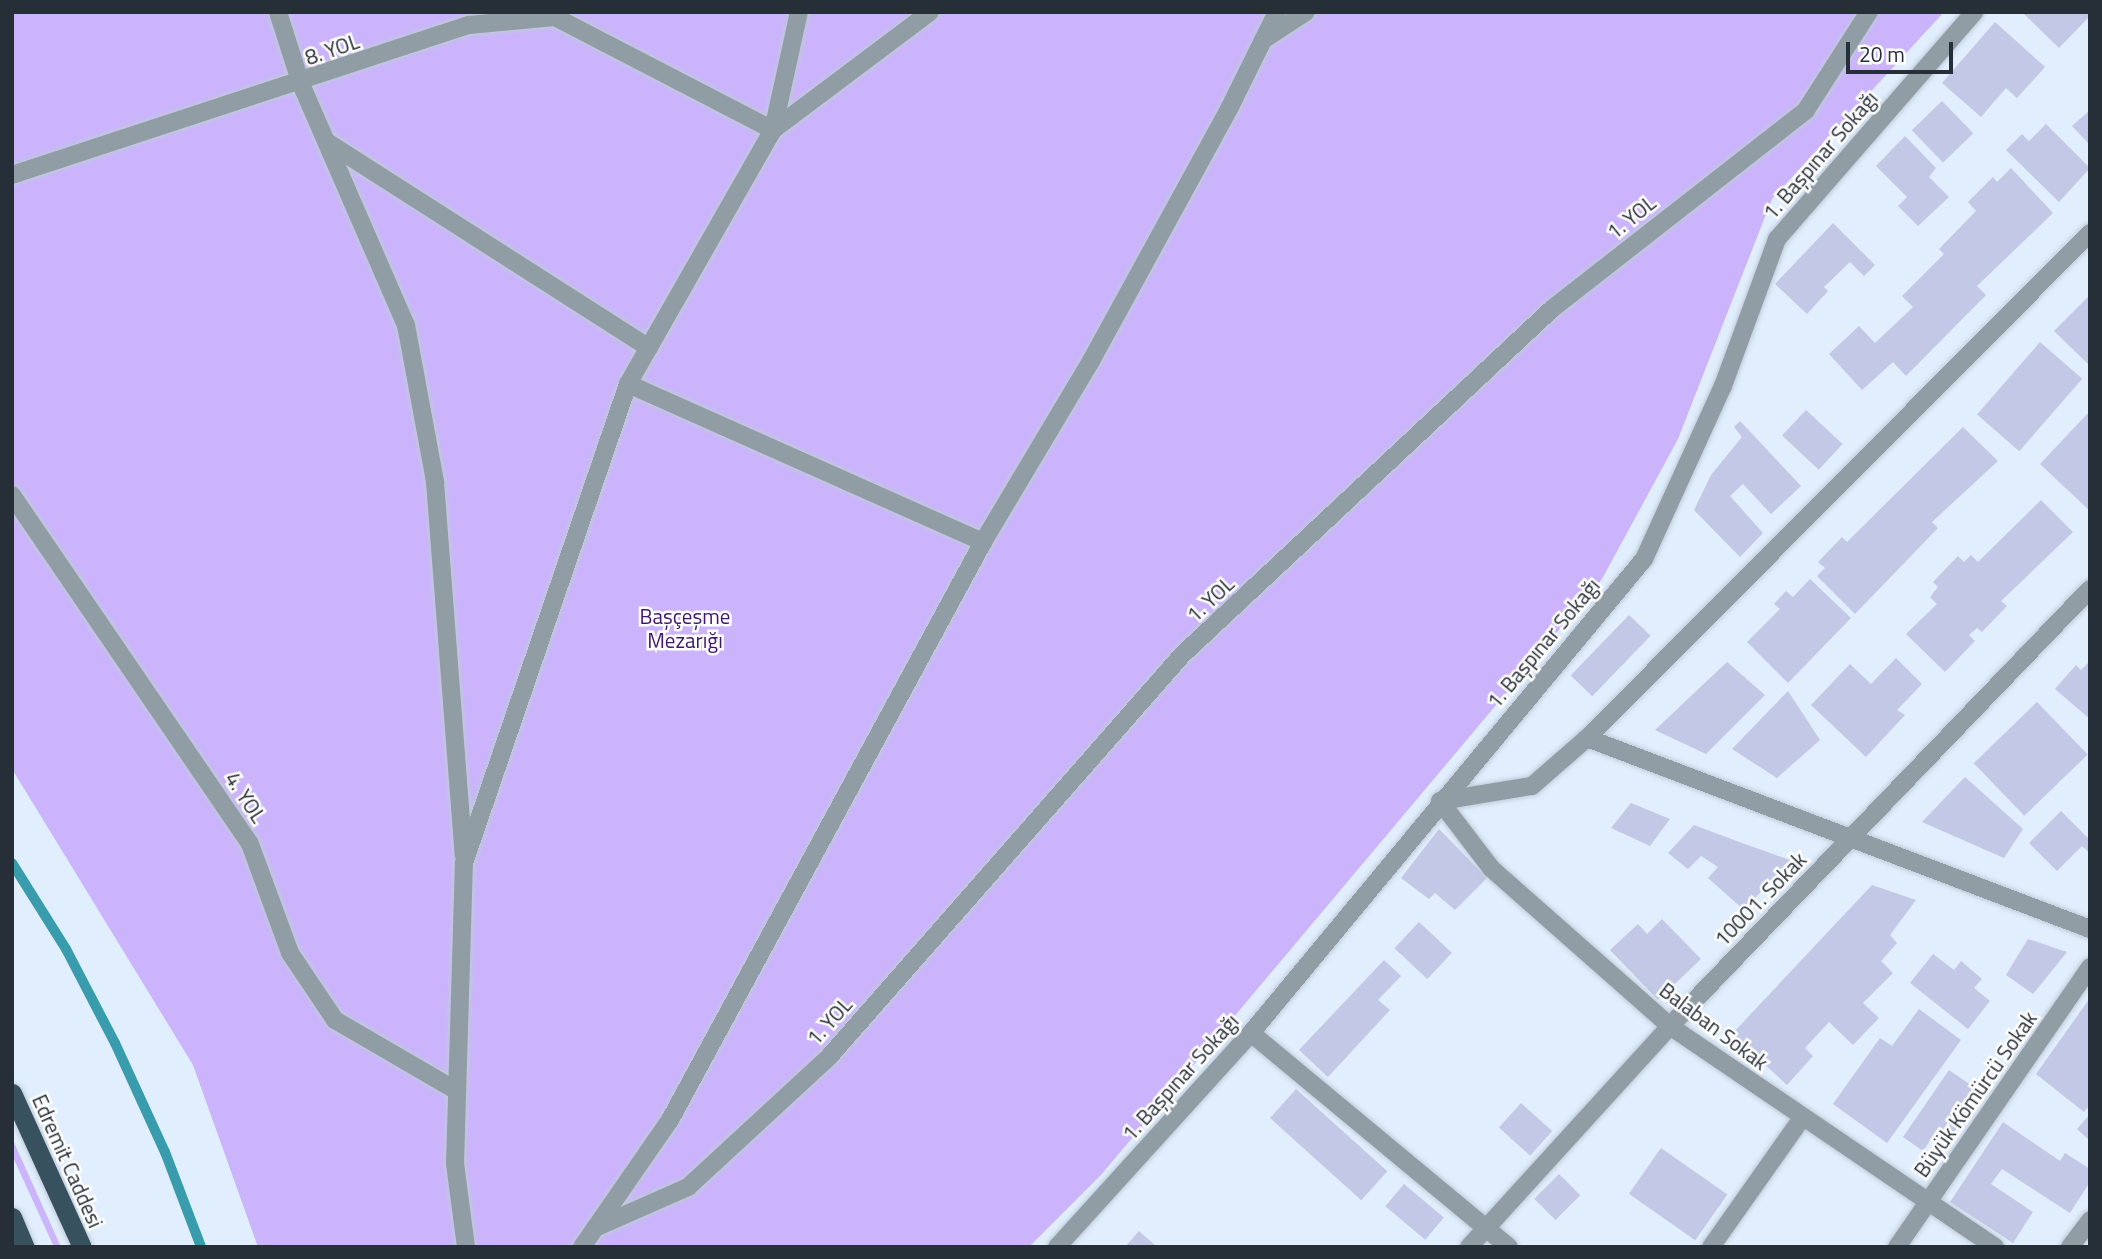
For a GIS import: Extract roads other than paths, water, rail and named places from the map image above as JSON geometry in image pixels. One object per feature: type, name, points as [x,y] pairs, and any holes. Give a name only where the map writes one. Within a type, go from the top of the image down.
[{"type":"highway","name":"Edremit Caddesi","points":[[12,1093],[82,1247]]},
{"type":"highway","points":[[12,1217],[25,1247]]},
{"type":"street","points":[[278,12],[302,84],[406,325],[435,482],[464,863],[455,1164],[466,1247]]},
{"type":"street","points":[[464,863],[628,384],[773,130],[799,12]]},
{"type":"street","points":[[773,130],[930,12]]},
{"type":"street","points":[[582,1247],[670,1120],[983,542],[1091,361],[1277,12]]},
{"type":"street","points":[[1263,40],[1306,12]]},
{"type":"street","name":"1. YOL","points":[[595,1227],[688,1186],[828,1058],[1182,656],[1553,308],[1806,110],[1869,12]]},
{"type":"street","name":"1. Başpınar Sokağı","points":[[1057,1247],[1251,1033],[1440,801],[1644,559],[1723,386],[1777,239],[1974,12]]},
{"type":"street","name":"8. YOL","points":[[12,175],[302,84],[469,25],[556,14],[773,130]]},
{"type":"street","points":[[327,142],[649,348]]},
{"type":"street","points":[[1440,801],[1532,786],[1587,738],[2090,233]]},
{"type":"street","points":[[628,384],[983,542]]},
{"type":"street","name":"4. YOL","points":[[12,495],[250,844],[290,953],[335,1020],[457,1091]]},
{"type":"street","name":"10001. Sokak","points":[[1469,1247],[1670,1026],[2090,589]]},
{"type":"street","points":[[1587,738],[2090,929]]},
{"type":"street","name":"Balaban Sokak","points":[[1440,801],[1491,869],[1670,1026],[1926,1204],[1995,1247]]},
{"type":"street","name":"Büyük Kömürcü Sokak","points":[[1897,1247],[2090,967]]},
{"type":"street","points":[[1251,1033],[1509,1247]]},
{"type":"street","points":[[1711,1247],[1802,1118]]},
{"type":"street","points":[[2070,1247],[2090,1220]]},
{"type":"waterway","points":[[12,863],[66,949],[115,1043],[165,1152],[201,1247]]},
{"type":"park label","name":"Başçeşme Mezarığı","points":[[685,628]]}]
